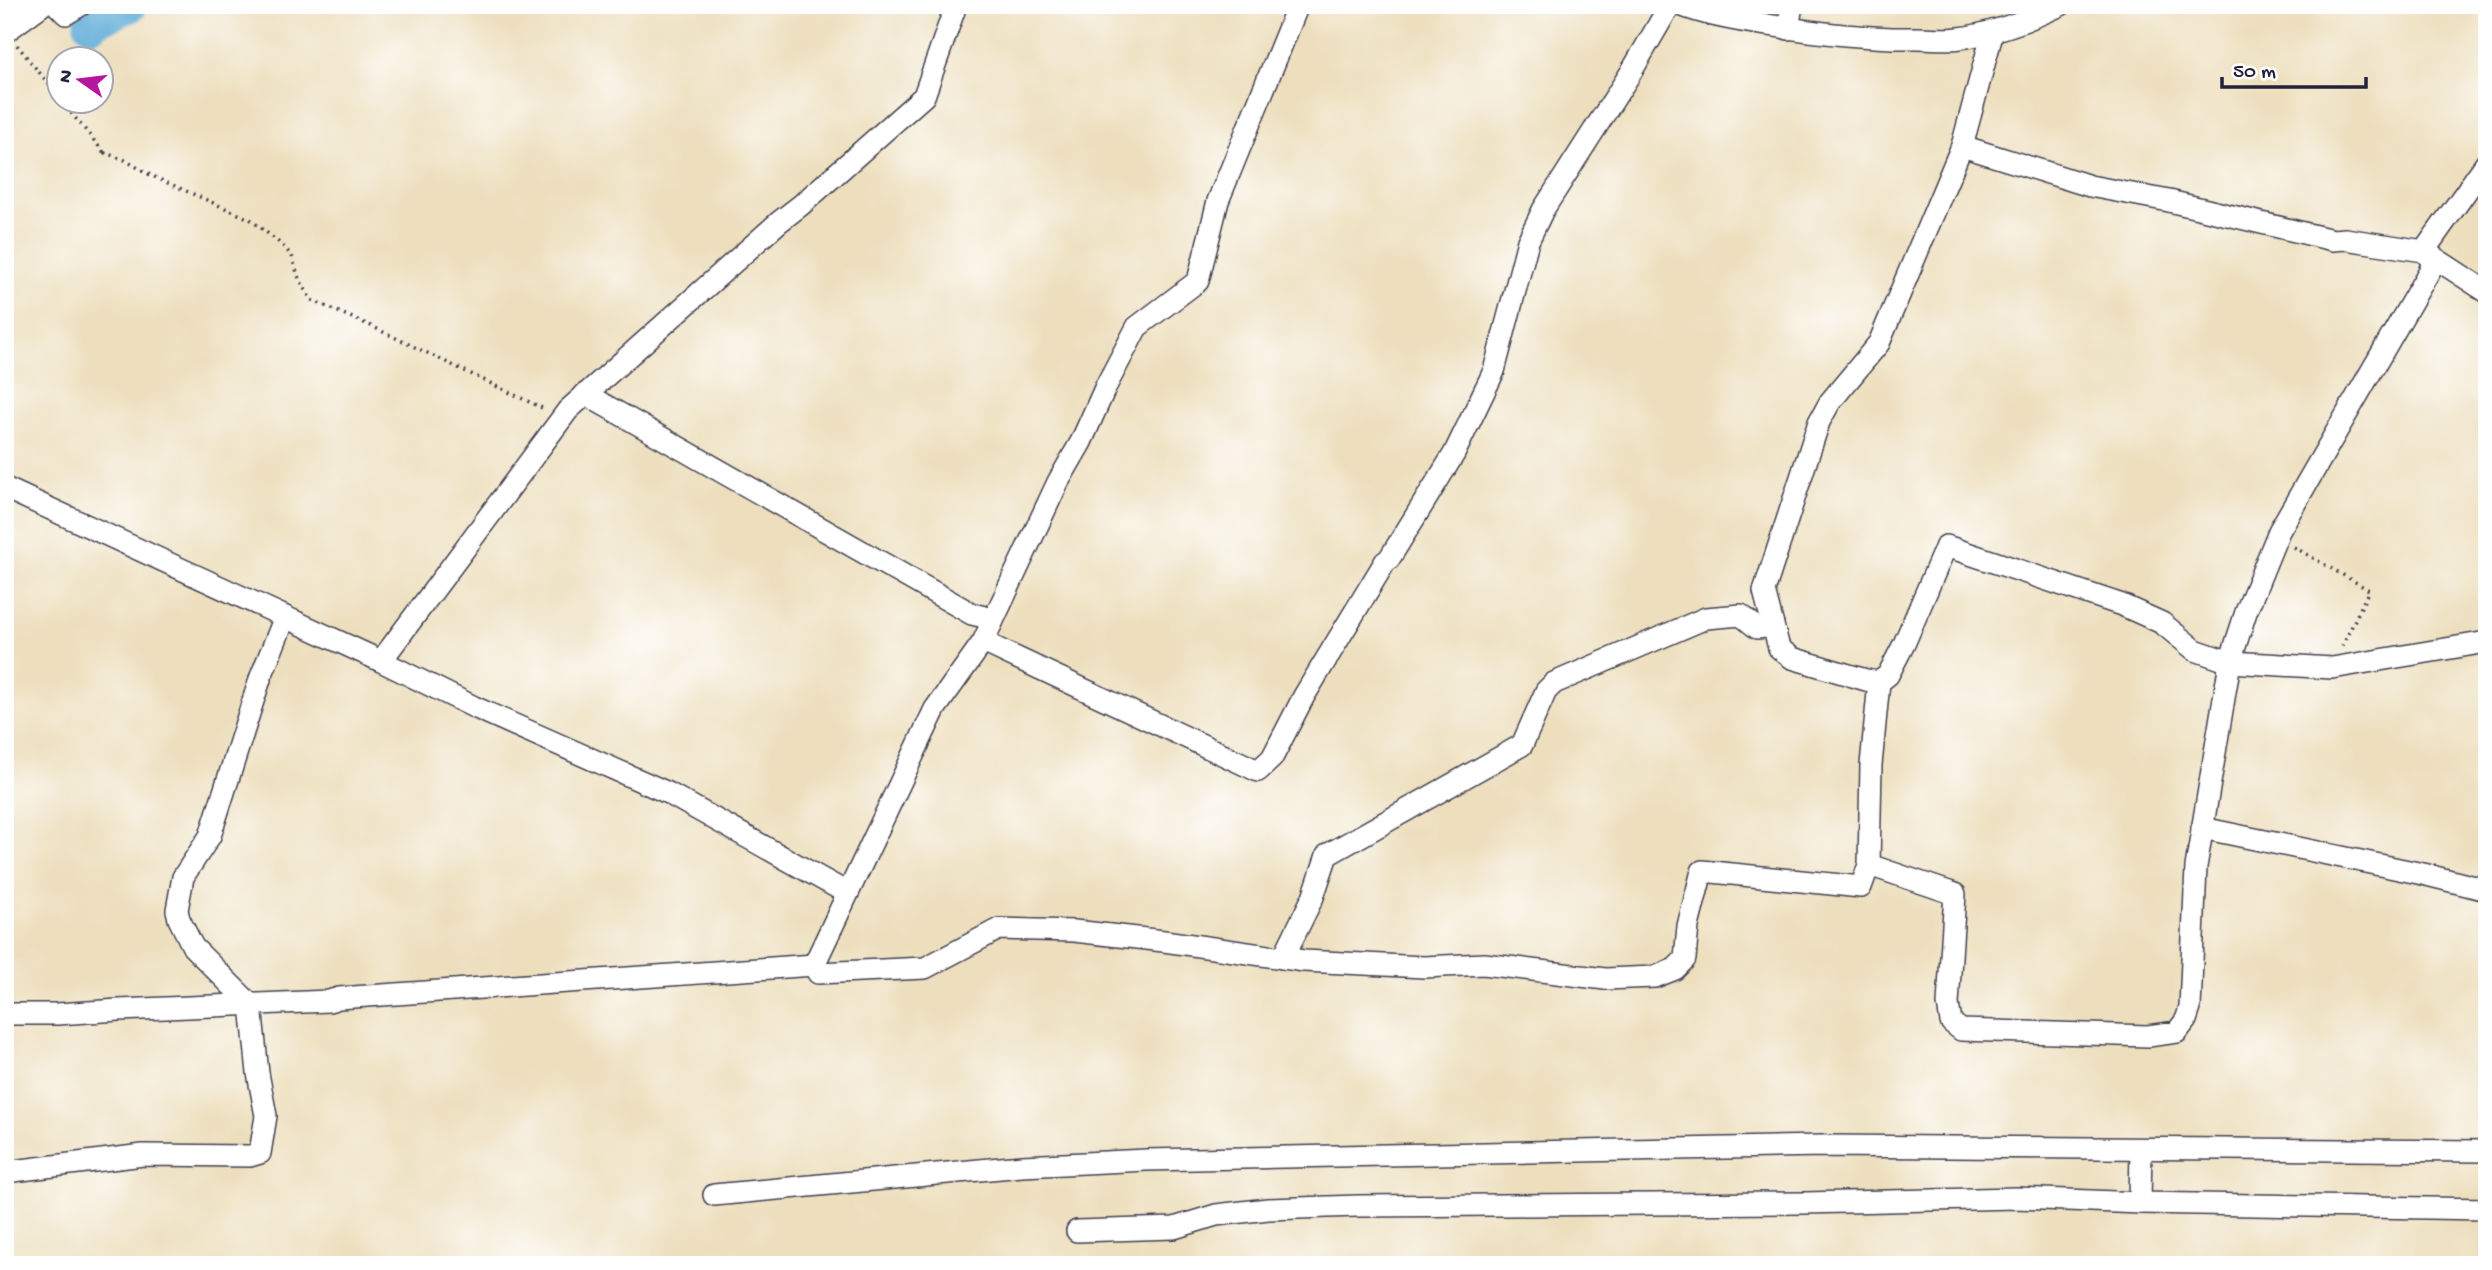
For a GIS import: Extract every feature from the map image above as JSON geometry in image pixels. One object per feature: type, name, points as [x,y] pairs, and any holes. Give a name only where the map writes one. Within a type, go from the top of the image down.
[{"type":"street","points":[[8,35],[42,5]]},
{"type":"street","points":[[57,5],[66,14],[81,5]]},
{"type":"street","points":[[381,661],[562,418],[585,394],[925,96],[956,5]]},
{"type":"street","points":[[814,965],[936,709],[983,642],[1058,482],[1081,442],[1137,327],[1198,281],[1218,201],[1298,5]]},
{"type":"street","points":[[983,642],[1258,771],[1272,758],[1311,685],[1454,454],[1494,371],[1528,241],[1538,220],[1670,5]]},
{"type":"street","points":[[1680,5],[1713,16],[1788,29],[1871,38],[1956,38],[1993,31],[2061,5]]},
{"type":"street","points":[[1788,29],[1792,5]]},
{"type":"street","points":[[1993,31],[1962,146],[1879,343],[1830,402],[1819,422],[1764,591],[1779,648],[1792,658],[1866,680],[1879,681],[1888,675],[1905,644],[1946,546],[2122,605],[2161,623],[2195,650],[2230,662],[2332,668],[2487,642]]},
{"type":"street","points":[[1962,146],[2090,186],[2169,201],[2333,240],[2345,239],[2424,251],[2487,292]]},
{"type":"street","points":[[2424,251],[2487,162]]},
{"type":"street","points":[[1869,865],[1955,894],[1948,1004],[1951,1022],[1961,1030],[2148,1036],[2177,1032],[2186,1020],[2190,1007],[2196,867],[2230,662],[2246,612],[2277,537],[2434,263],[2424,251]]},
{"type":"street","points":[[585,394],[972,614],[993,619]]},
{"type":"street","points":[[9,495],[285,617],[474,707],[668,793],[847,893]]},
{"type":"street","points":[[1283,958],[1313,897],[1327,855],[1522,745],[1546,691],[1554,683],[1706,618],[1741,615],[1757,628],[1773,626]]},
{"type":"street","points":[[5,1172],[144,1155],[250,1156],[260,1153],[266,1116],[258,1073],[251,1005],[193,947],[177,910],[183,877],[210,835],[260,679],[285,617]]},
{"type":"street","points":[[814,965],[818,973],[925,968],[999,929],[1074,931],[1304,961],[1424,967],[1484,964],[1605,979],[1655,977],[1675,969],[1685,959],[1688,926],[1702,871],[1861,887],[1869,865],[1871,765],[1879,681]]},
{"type":"street","points":[[2202,828],[2487,890]]},
{"type":"street","points":[[5,1014],[329,1001],[339,998],[575,980],[814,965]]},
{"type":"street","points":[[714,1195],[1022,1166],[1146,1160],[1824,1146],[2487,1152]]},
{"type":"street","points":[[2140,1203],[2141,1149]]},
{"type":"street","points":[[1077,1231],[1174,1228],[1216,1216],[1268,1209],[1359,1206],[1804,1203],[2016,1198],[2140,1203],[2487,1209]]},
{"type":"path","points":[[8,35],[46,82]]},
{"type":"path","points":[[74,116],[106,155],[105,153],[125,160],[152,176],[250,219],[292,256],[298,276],[311,300],[562,418]]},
{"type":"path","points":[[2277,537],[2369,590],[2332,668]]},
{"type":"waterway","points":[[91,24],[130,5]]}]
